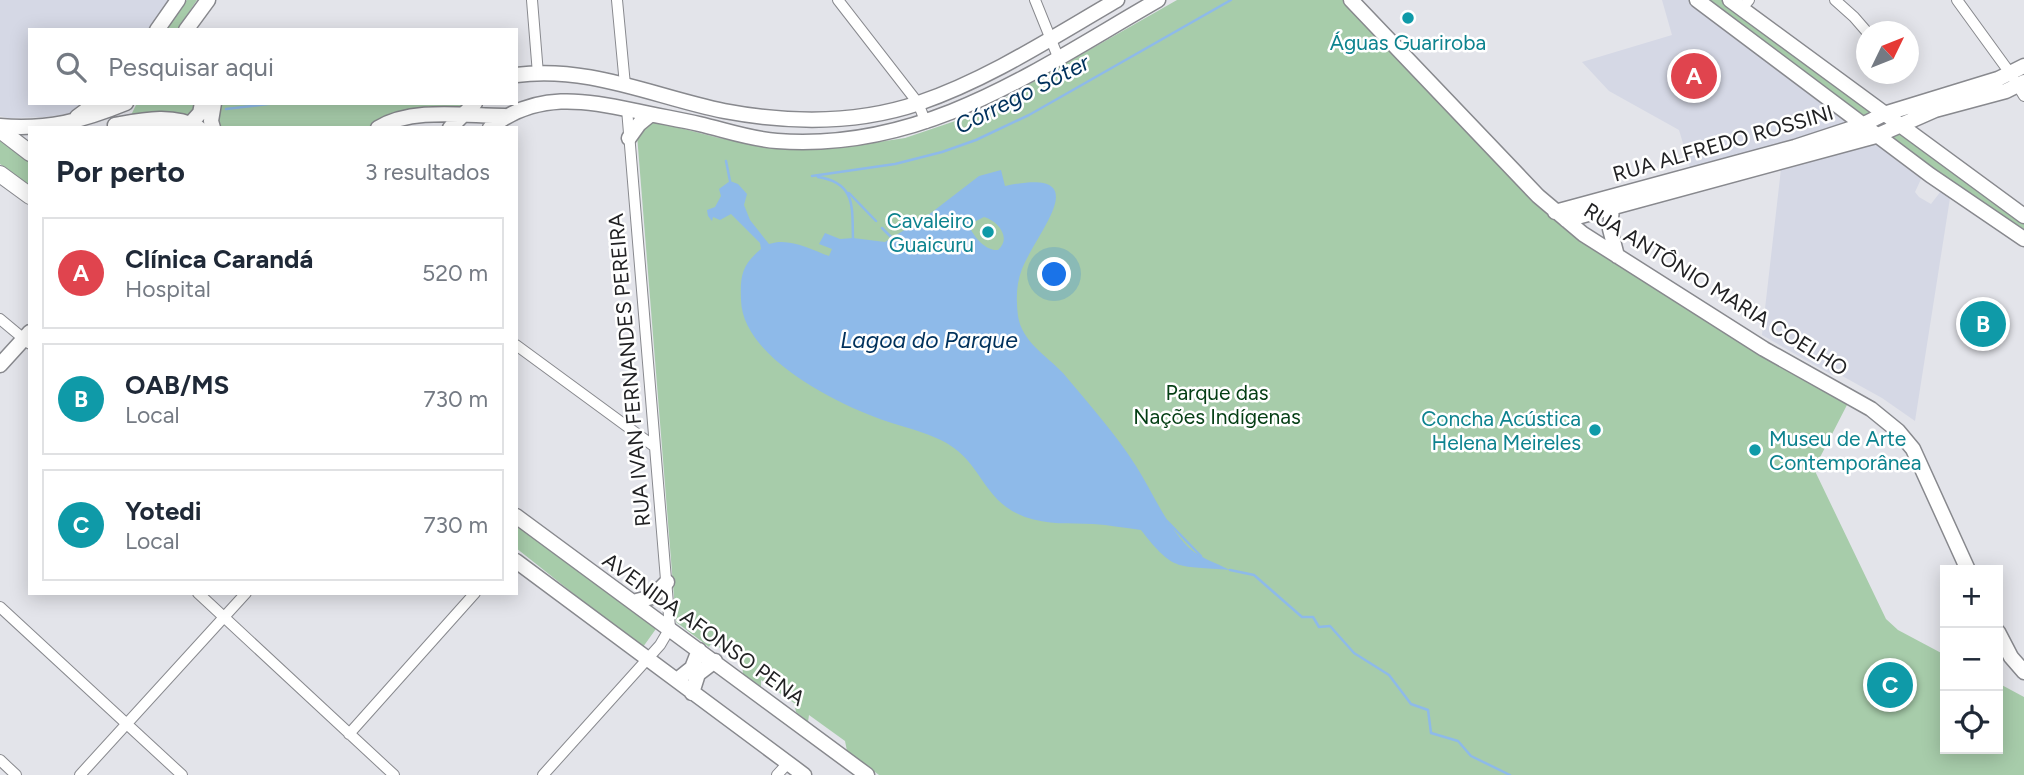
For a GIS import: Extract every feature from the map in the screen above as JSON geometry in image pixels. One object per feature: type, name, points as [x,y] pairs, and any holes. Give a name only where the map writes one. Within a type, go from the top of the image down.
[{"type":"main road","points":[[159,28],[178,0]]},
{"type":"main road","points":[[187,28],[208,0]]},
{"type":"main road","points":[[518,75],[580,75],[724,111],[762,117],[830,119],[861,116],[918,103],[979,77],[1117,0]]},
{"type":"main road","points":[[492,126],[505,116],[535,105],[564,100],[627,109],[753,138],[805,142],[868,137],[926,123],[970,106],[1158,0]]},
{"type":"main road","name":"RUA ANTÔNIO MARIA COELHO","points":[[1351,0],[1560,216],[1583,234],[1764,349],[1871,409],[1898,431],[1913,449],[1966,565]]},
{"type":"main road","points":[[1697,0],[1876,136],[2022,236]]},
{"type":"main road","points":[[1710,11],[1732,14],[1741,3],[1884,114],[2024,216]]},
{"type":"main road","points":[[1560,216],[1612,208],[1876,136],[1926,114],[2019,84],[2024,66]]},
{"type":"main road","name":"RUA ALFREDO ROSSINI","points":[[1560,216],[1795,147],[1862,125],[1884,114],[1998,79],[2019,84]]},
{"type":"main road","points":[[1959,105],[1971,87]]},
{"type":"main road","points":[[627,109],[629,103],[636,98],[674,99]]},
{"type":"main road","points":[[66,123],[93,105]]},
{"type":"main road","points":[[39,126],[80,121],[121,105]]},
{"type":"main road","points":[[114,126],[130,105]]},
{"type":"main road","points":[[114,126],[170,119],[195,126],[202,105]]},
{"type":"main road","points":[[212,126],[214,105]]},
{"type":"main road","points":[[452,126],[473,105]]},
{"type":"main road","points":[[699,124],[724,111]]},
{"type":"main road","points":[[1920,139],[1920,130],[1926,114]]},
{"type":"main road","points":[[381,126],[412,115],[505,116]]},
{"type":"main road","points":[[629,138],[650,115]]},
{"type":"main road","points":[[0,128],[28,127]]},
{"type":"main road","points":[[0,128],[28,151]]},
{"type":"main road","points":[[0,174],[28,195]]},
{"type":"main road","points":[[1612,208],[1610,229],[1617,256]]},
{"type":"main road","points":[[0,365],[28,338]]},
{"type":"main road","name":"AVENIDA AFONSO PENA","points":[[518,518],[867,775]]},
{"type":"main road","points":[[518,562],[804,775]]},
{"type":"main road","points":[[632,603],[652,597],[667,582]]},
{"type":"main road","points":[[2003,642],[2011,657],[2024,672]]},
{"type":"main road","points":[[677,680],[692,668],[699,650]]},
{"type":"main road","points":[[692,693],[698,674],[715,661]]},
{"type":"street","points":[[532,0],[538,74]]},
{"type":"street","points":[[617,0],[625,85]]},
{"type":"street","points":[[838,0],[918,103],[926,123]]},
{"type":"street","points":[[1035,0],[1058,57]]},
{"type":"street","points":[[1835,0],[1857,21]]},
{"type":"street","points":[[1957,0],[2019,84]]},
{"type":"street","name":"RUA IVAN FERNANDES PEREIRA","points":[[627,109],[670,628]]},
{"type":"street","points":[[0,319],[28,338]]},
{"type":"street","points":[[518,346],[655,447]]},
{"type":"street","points":[[200,595],[394,775]]},
{"type":"street","points":[[80,775],[244,595]]},
{"type":"street","points":[[349,734],[473,595]]},
{"type":"street","points":[[0,607],[182,775]]},
{"type":"street","points":[[543,775],[648,658],[670,628]]},
{"type":"street","points":[[0,760],[16,775]]},
{"type":"street","points":[[777,775],[788,763]]},
{"type":"shaded area","points":[[0,0],[171,0],[151,28],[28,28],[28,105],[87,105],[74,113],[44,117],[0,116]]},
{"type":"shaded area","points":[[1662,0],[1691,0],[1856,124],[1693,177],[1679,130],[1609,91],[1582,62],[1672,35]]},
{"type":"shaded area","points":[[1862,144],[1877,145],[1922,177],[1915,192],[1919,197],[1931,204],[1941,191],[1950,198],[1915,421],[1882,398],[1835,372],[1832,375],[1762,335],[1781,169]]},
{"type":"green space","points":[[187,0],[197,0],[178,28],[166,28]]},
{"type":"green space","name":"Parque das Nações Indígenas","points":[[1177,0],[1346,0],[1529,195],[1848,403],[1814,469],[1886,619],[1898,630],[1940,652],[1940,754],[2003,754],[2003,686],[2024,697],[2024,775],[879,775],[847,751],[845,741],[809,715],[808,722],[796,712],[794,703],[761,680],[761,687],[743,674],[742,664],[712,642],[709,647],[676,622],[637,135],[653,121],[719,138],[778,148],[839,148],[905,138],[967,117]]},
{"type":"green space","points":[[1710,0],[1725,0],[1877,114],[1867,120]]},
{"type":"green space","points":[[136,105],[462,105],[455,111],[410,110],[390,116],[372,126],[208,126],[181,115],[131,115]]},
{"type":"green space","points":[[1900,129],[2024,220],[2024,234],[1887,134]]},
{"type":"green space","points":[[0,137],[28,158],[28,185],[0,164]]},
{"type":"green space","points":[[518,522],[658,626],[643,647],[518,550]]},
{"type":"water","name":"Lagoa do Parque","points":[[1001,170],[1005,186],[1033,182],[1049,185],[1056,193],[1048,221],[1020,275],[1017,298],[1020,325],[1036,348],[1063,373],[1101,418],[1136,466],[1180,538],[1197,554],[1230,570],[1188,567],[1170,561],[1141,530],[1099,524],[1042,521],[1012,511],[993,494],[964,456],[947,443],[880,419],[816,389],[773,358],[757,340],[745,320],[741,284],[746,266],[761,249],[760,243],[731,214],[720,220],[713,217],[712,221],[708,216],[707,210],[715,207],[721,196],[719,189],[730,181],[738,184],[747,194],[744,205],[750,220],[769,244],[792,243],[829,256],[832,249],[819,244],[825,233],[840,239],[885,242],[927,216],[979,176]],"holes":[[[984,217],[1002,230],[1004,240],[998,250],[981,243],[970,228],[972,223]]]},
{"type":"waterway","name":"Córrego Sóter","points":[[812,176],[895,164],[976,140],[1029,115],[1231,0]]},
{"type":"waterway","points":[[226,109],[259,105]]},
{"type":"waterway","points":[[726,161],[730,181]]},
{"type":"waterway","points":[[818,177],[830,180],[846,191],[852,207],[853,238]]},
{"type":"waterway","points":[[849,193],[876,221]]},
{"type":"waterway","points":[[882,228],[906,252]]},
{"type":"waterway","points":[[1167,521],[1201,556]]},
{"type":"waterway","points":[[1230,570],[1254,575],[1302,617],[1313,617],[1319,627],[1330,626],[1354,653],[1389,675],[1411,704],[1428,710],[1431,733],[1458,741],[1471,756],[1510,775]]},
{"type":"place","name":"Águas Guariroba","points":[[1408,18]]},
{"type":"place","name":"Clínica Carandá","points":[[1694,76]]},
{"type":"place","name":"Cavaleiro Guaicuru","points":[[988,232]]},
{"type":"place","name":"OAB/MS","points":[[1983,324]]},
{"type":"place","name":"Concha Acústica Helena Meireles","points":[[1595,430]]},
{"type":"place","name":"Museu de Arte Contemporânea","points":[[1755,450]]},
{"type":"place","name":"Yotedi","points":[[1890,685]]}]
